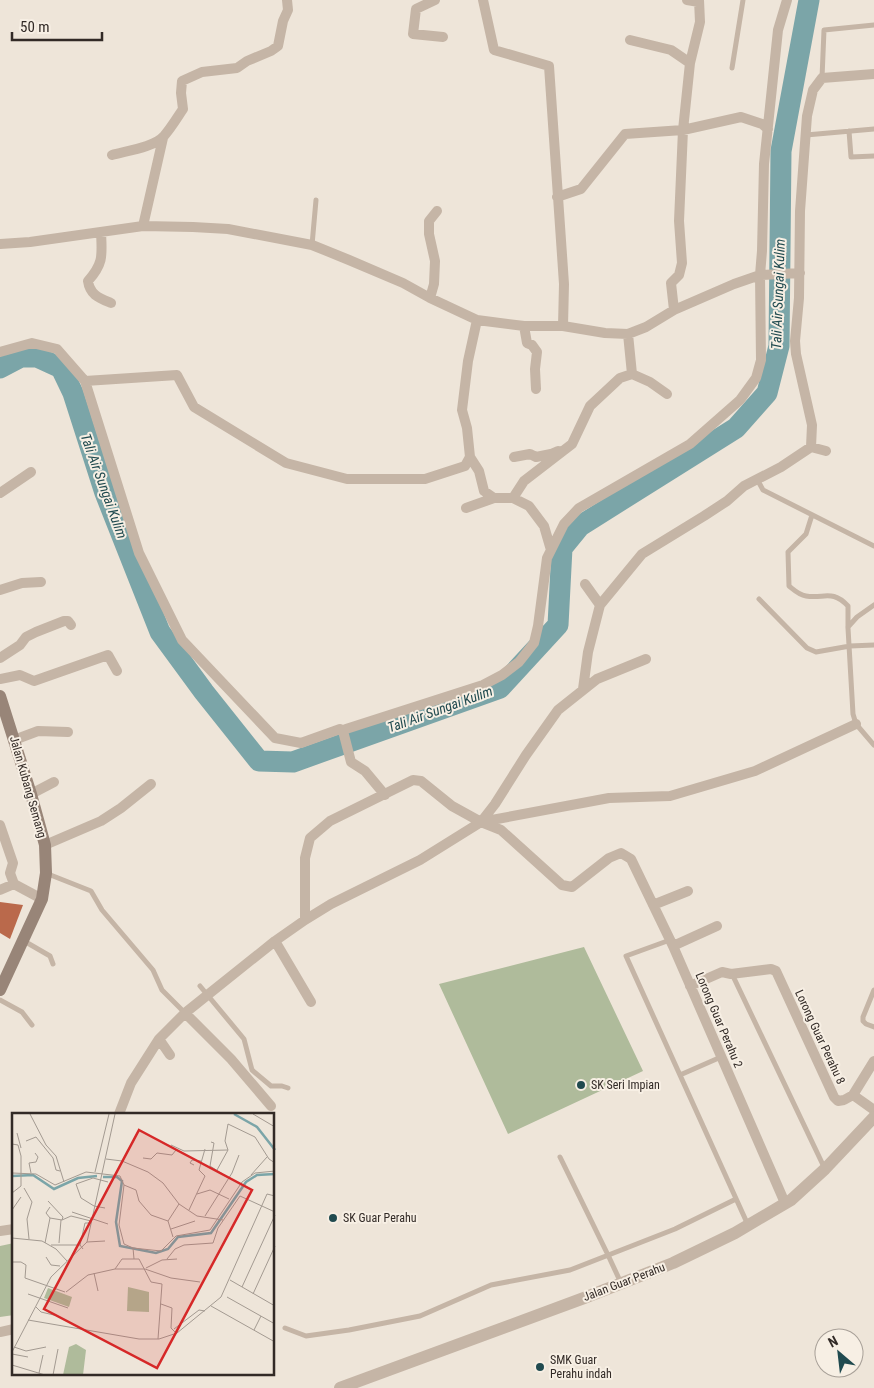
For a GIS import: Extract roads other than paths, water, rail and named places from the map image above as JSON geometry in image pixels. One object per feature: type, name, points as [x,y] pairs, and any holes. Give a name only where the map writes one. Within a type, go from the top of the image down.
[{"type":"main road","name":"Jalan Kubang Semang","points":[[0,990],[42,899],[46,873],[45,846],[14,740],[4,720],[1,701]]},
{"type":"street","points":[[143,226],[163,138],[183,109],[182,82],[202,72],[237,68],[278,46],[283,21],[288,10],[287,0]]},
{"type":"street","points":[[435,0],[416,9],[413,34],[443,37]]},
{"type":"street","points":[[483,0],[494,50],[549,66],[564,284],[563,326]]},
{"type":"street","points":[[674,310],[671,283],[679,275],[682,263],[679,222],[683,130],[690,63],[700,22],[699,1],[688,0]]},
{"type":"street","points":[[344,734],[346,729],[483,685],[502,675],[519,662],[534,643],[547,558],[564,524],[579,508],[690,444],[740,400],[756,378],[761,360],[764,164],[778,30],[787,0]]},
{"type":"street","points":[[630,40],[670,50],[690,63]]},
{"type":"street","points":[[811,447],[812,425],[796,354],[795,341],[799,298],[796,273],[807,116],[813,90],[822,78],[874,74]]},
{"type":"street","points":[[557,197],[581,189],[626,134],[683,130],[740,117],[762,124],[768,129]]},
{"type":"street","points":[[112,154],[137,150],[163,138]]},
{"type":"street","points":[[430,298],[434,284],[435,261],[429,234],[429,221],[437,211]]},
{"type":"street","points":[[0,244],[30,242],[143,226],[228,229],[312,246],[403,283],[477,320],[524,326],[563,326],[605,333],[628,334],[646,327],[674,310],[734,284],[761,275],[796,273]]},
{"type":"street","points":[[101,232],[102,252],[98,270],[88,281],[89,289],[99,298],[111,303]]},
{"type":"street","points":[[477,320],[468,361],[462,410],[467,428],[470,457],[479,471],[484,491],[494,498]]},
{"type":"street","points":[[524,326],[527,343],[532,345],[537,352],[535,369],[536,389]]},
{"type":"street","points":[[628,334],[632,374]]},
{"type":"street","points":[[0,352],[32,342],[57,349],[85,381],[139,553],[182,640],[275,738],[301,743],[340,729],[344,734],[351,762],[365,771],[385,795]]},
{"type":"street","points":[[513,498],[524,481],[572,444],[590,406],[620,378],[632,374],[650,382],[667,394]]},
{"type":"street","points":[[85,381],[177,375],[194,407],[227,428],[286,463],[347,479],[425,479],[465,466],[470,457]]},
{"type":"street","points":[[514,457],[530,454],[536,457],[551,454],[572,444]]},
{"type":"street","points":[[811,447],[826,452]]},
{"type":"street","points":[[583,689],[588,652],[600,605],[642,554],[727,501],[744,486],[781,467],[811,447]]},
{"type":"street","points":[[0,493],[31,472]]},
{"type":"street","points":[[466,508],[494,498],[513,498],[529,506],[544,526],[551,550]]},
{"type":"street","points":[[0,590],[22,583],[41,582]]},
{"type":"street","points":[[585,584],[600,605]]},
{"type":"street","points":[[0,658],[20,645],[26,637],[36,632],[64,621],[68,621],[71,625]]},
{"type":"street","points":[[0,680],[20,675],[34,681],[108,655],[117,671]]},
{"type":"street","points":[[119,1113],[131,1083],[159,1039],[185,1013],[275,941],[305,920],[331,904],[420,860],[481,822],[558,710],[597,678],[646,659]]},
{"type":"street","points":[[305,920],[305,858],[310,838],[330,821],[413,780],[421,781],[452,806],[481,822],[609,798],[670,796],[755,771],[856,724]]},
{"type":"street","points":[[14,740],[38,731],[68,732]]},
{"type":"street","points":[[31,794],[54,782]]},
{"type":"street","points":[[45,846],[101,821],[151,784]]},
{"type":"street","name":"Lorong Guar Perahu 2","points":[[481,822],[501,830],[562,885],[572,887],[609,858],[621,853],[631,859],[672,943],[785,1203]]},
{"type":"street","points":[[0,825],[13,863],[10,873],[14,884],[42,899]]},
{"type":"street","points":[[0,890],[14,884]]},
{"type":"street","points":[[653,904],[688,891]]},
{"type":"street","points":[[672,943],[717,926]]},
{"type":"street","points":[[275,941],[311,1002]]},
{"type":"street","name":"Lorong Guar Perahu 8","points":[[731,974],[771,969],[776,971],[834,1097],[838,1101],[854,1095],[874,1110]]},
{"type":"street","points":[[690,986],[722,972],[731,974]]},
{"type":"street","points":[[185,1013],[231,1059],[271,1106]]},
{"type":"street","points":[[159,1039],[170,1055]]},
{"type":"street","points":[[854,1095],[874,1061]]},
{"type":"street","name":"Jalan Guar Perahu","points":[[340,1388],[621,1284],[673,1263],[748,1225],[790,1200],[825,1169],[874,1117]]},
{"type":"lane","points":[[732,68],[743,0]]},
{"type":"lane","points":[[822,78],[824,30],[874,25]]},
{"type":"lane","points":[[806,135],[874,128]]},
{"type":"lane","points":[[848,131],[851,158],[874,156]]},
{"type":"lane","points":[[312,246],[316,200]]},
{"type":"lane","points":[[757,479],[763,490],[874,546]]},
{"type":"lane","points":[[812,515],[806,534],[788,552],[788,586],[798,594],[806,597],[826,595],[842,599],[848,606],[853,714],[856,724],[874,745]]},
{"type":"lane","points":[[759,599],[807,648],[816,652],[850,646],[874,646]]},
{"type":"lane","points":[[848,628],[857,617],[874,605]]},
{"type":"lane","points":[[46,873],[91,891],[102,910],[153,970],[162,990],[185,1013]]},
{"type":"lane","points":[[23,940],[50,956],[53,964]]},
{"type":"lane","points":[[672,943],[626,956],[748,1225]]},
{"type":"lane","points":[[731,974],[825,1169]]},
{"type":"lane","points":[[200,986],[244,1039],[252,1070],[271,1086],[288,1088]]},
{"type":"lane","points":[[874,990],[863,1021],[874,1027]]},
{"type":"lane","points":[[0,1000],[22,1012],[32,1025]]},
{"type":"lane","points":[[680,1075],[721,1057]]},
{"type":"lane","points":[[560,1157],[621,1284]]},
{"type":"lane","points":[[285,1328],[306,1336],[420,1316],[491,1284],[570,1270],[675,1229],[736,1199]]},
{"type":"waterway","name":"Tali Air Sungai Kulim","points":[[0,368],[21,357],[37,357],[61,368],[73,393],[105,493],[160,632],[204,692],[259,761],[293,762],[500,688],[558,625],[562,548],[580,526],[736,428],[767,393],[779,346],[781,151],[809,0]]},
{"type":"place","name":"SK Seri Impian","points":[[581,1085]]},
{"type":"place","name":"SK Guar Perahu","points":[[333,1218]]},
{"type":"place","name":"SMK Guar Perahu indah","points":[[540,1367]]}]
